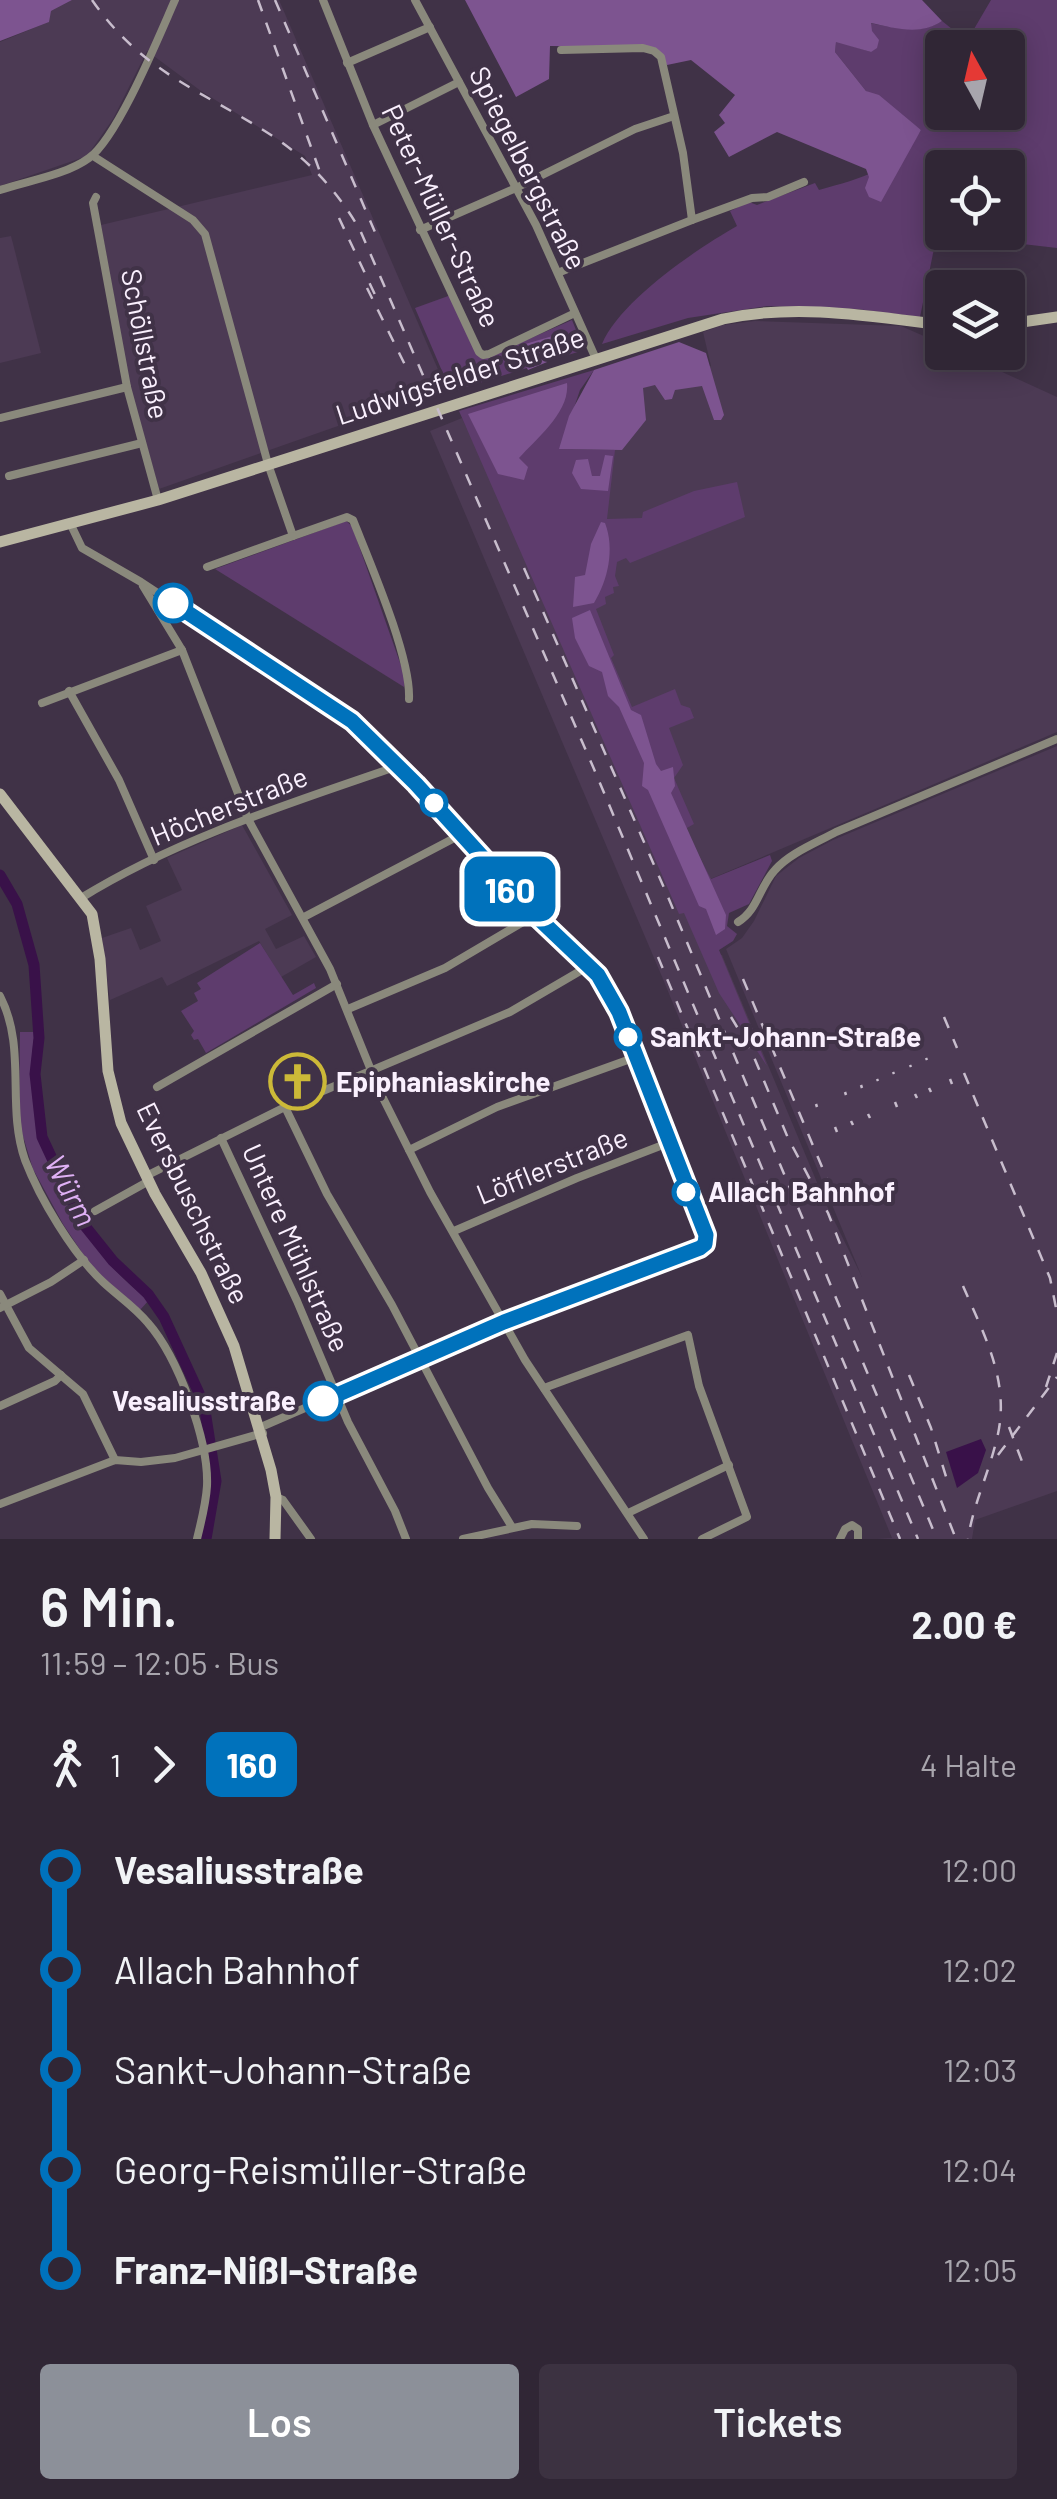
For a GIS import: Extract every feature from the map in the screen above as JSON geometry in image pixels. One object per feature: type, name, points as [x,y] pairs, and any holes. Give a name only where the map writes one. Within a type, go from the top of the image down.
[{"type":"street","points":[[0,190],[93,156],[144,70],[175,0]]},
{"type":"street","name":"Peter-Müller-Straße","points":[[322,0],[420,230],[483,355],[575,312]]},
{"type":"street","name":"Spiegelbergstraße","points":[[415,0],[560,272],[596,359]]},
{"type":"street","points":[[348,63],[430,28]]},
{"type":"street","points":[[562,50],[642,48],[654,51],[665,65],[692,220]]},
{"type":"street","points":[[373,125],[459,82]]},
{"type":"street","points":[[420,230],[636,129],[674,116]]},
{"type":"street","points":[[93,156],[193,220],[205,234],[268,464],[293,536]]},
{"type":"street","points":[[560,272],[692,220],[804,182]]},
{"type":"street","name":"Schöllstraße","points":[[96,197],[127,387],[158,500]]},
{"type":"street","name":"Ludwigsfelder Straße","points":[[0,542],[158,500],[694,326],[755,313],[862,314],[925,323]]},
{"type":"street","points":[[1025,322],[1057,317]]},
{"type":"street","points":[[0,418],[127,387]]},
{"type":"street","points":[[9,476],[142,443]]},
{"type":"street","points":[[207,567],[346,517],[353,520],[400,652],[410,684],[410,699]]},
{"type":"street","points":[[0,1504],[115,1460],[163,1460],[223,1445],[504,1322],[705,1244],[704,1232],[606,985],[535,915],[398,766],[337,709],[82,548],[71,525]]},
{"type":"street","points":[[140,582],[182,650],[248,819],[338,984],[370,1069],[409,1150],[504,1322],[644,1539]]},
{"type":"street","points":[[42,703],[182,650]]},
{"type":"street","points":[[69,690],[119,780],[154,860]]},
{"type":"street","points":[[738,922],[752,911],[776,869],[808,847],[1057,739]]},
{"type":"street","name":"Höcherstraße","points":[[81,898],[154,860],[248,819],[398,766]]},
{"type":"street","name":"Eversbuschstraße","points":[[0,794],[81,898],[95,923],[108,1072],[116,1104],[148,1179],[224,1322],[262,1430],[276,1497],[275,1539]]},
{"type":"street","points":[[304,917],[462,834]]},
{"type":"street","points":[[348,1009],[445,968],[535,915]]},
{"type":"street","points":[[95,1212],[221,1138],[370,1069],[510,1012],[588,966]]},
{"type":"street","points":[[157,1087],[338,984]]},
{"type":"street","points":[[0,996],[14,1033],[17,1118],[26,1162],[84,1260],[154,1330],[197,1425],[207,1486],[198,1539]]},
{"type":"street","points":[[409,1150],[497,1107],[636,1057]]},
{"type":"street","points":[[286,1107],[327,1194],[512,1527]]},
{"type":"street","name":"Untere Mühlstraße","points":[[221,1138],[406,1539]]},
{"type":"street","name":"Löfflerstraße","points":[[454,1231],[668,1143]]},
{"type":"street","points":[[3,1307],[84,1260]]},
{"type":"street","points":[[0,1294],[3,1307],[29,1348],[84,1397],[115,1460]]},
{"type":"street","points":[[544,1388],[688,1335],[699,1386],[748,1517],[702,1539]]},
{"type":"street","points":[[0,1406],[61,1375]]},
{"type":"street","points":[[628,1512],[729,1465]]},
{"type":"street","points":[[276,1497],[283,1500],[311,1539]]},
{"type":"street","points":[[463,1539],[512,1527],[560,1523],[577,1526]]},
{"type":"street","points":[[840,1539],[852,1525],[858,1529],[858,1539]]},
{"type":"shaded area","points":[[0,0],[72,0],[51,11],[49,22],[0,41]]},
{"type":"shaded area","points":[[72,0],[279,0],[446,388],[159,489],[130,386],[101,225],[312,175],[305,156],[201,91],[147,51],[113,119],[87,156],[0,186],[0,42],[48,22],[51,11]]},
{"type":"shaded area","points":[[465,0],[922,0],[942,21],[916,30],[871,23],[879,40],[871,52],[836,42],[835,52],[866,91],[879,95],[921,130],[881,202],[869,197],[865,188],[869,177],[866,169],[777,132],[729,157],[714,132],[725,123],[719,115],[735,95],[691,60],[667,65],[654,47],[550,46],[549,79],[516,97]]},
{"type":"shaded area","points":[[991,0],[1057,0],[1057,248],[1025,244],[1025,150],[925,150],[925,250],[934,250],[930,270],[925,270],[920,317],[857,309],[767,306],[688,318],[602,344],[642,294],[737,226],[730,211],[815,183],[819,190],[864,176],[901,155],[921,130],[866,91],[835,52],[836,41],[871,52],[870,23],[916,29],[942,21],[953,30],[925,30],[925,130],[1025,130],[1025,30],[973,30]]},
{"type":"shaded area","points":[[11,236],[41,353],[0,363],[0,238]]},
{"type":"shaded area","points":[[451,295],[478,355],[486,358],[572,320],[584,350],[451,392],[415,308]]},
{"type":"shaded area","points":[[755,321],[901,326],[925,337],[925,370],[998,370],[1057,397],[1057,732],[708,880],[585,609],[615,446],[635,381],[711,366],[703,332]]},
{"type":"shaded area","points":[[556,335],[559,357],[528,370],[522,359],[522,345]]},
{"type":"shaded area","points":[[679,342],[706,353],[724,415],[721,420],[714,420],[702,386],[675,390],[672,399],[665,400],[655,385],[643,388],[646,420],[622,450],[559,449],[569,416],[594,370]]},
{"type":"shaded area","points":[[594,370],[580,390],[560,449],[615,450],[607,519],[642,518],[643,512],[694,491],[737,482],[745,517],[630,563],[626,558],[617,562],[615,576],[619,586],[605,597],[606,604],[596,609],[632,707],[675,689],[681,705],[690,708],[694,718],[669,728],[683,765],[674,778],[694,824],[685,829],[711,879],[770,855],[772,861],[749,904],[729,913],[727,926],[737,934],[719,950],[767,1066],[719,993],[684,913],[679,914],[459,411]]},
{"type":"shaded area","points":[[567,383],[567,394],[558,414],[519,458],[528,467],[524,480],[498,474],[468,414]]},
{"type":"shaded area","points":[[462,418],[722,955],[826,1204],[862,1277],[726,949],[742,938],[754,921],[776,876],[799,858],[1057,746],[1057,1491],[975,1520],[972,1539],[877,1539],[892,1538],[663,979],[430,431]]},
{"type":"shaded area","points":[[605,455],[613,456],[608,491],[581,489],[572,473],[576,460],[588,459],[592,476],[600,476]]},
{"type":"shaded area","points":[[346,521],[352,526],[405,677],[404,687],[215,569]]},
{"type":"shaded area","points":[[601,522],[605,523],[609,543],[603,584],[594,603],[573,607],[575,577],[585,575],[591,544]]},
{"type":"shaded area","points":[[590,610],[631,710],[641,715],[656,764],[661,771],[673,767],[675,786],[671,793],[726,915],[725,929],[716,935],[706,909],[699,906],[648,790],[642,786],[644,763],[619,707],[608,696],[602,672],[589,666],[575,638],[572,618]]},
{"type":"shaded area","points":[[242,825],[292,915],[265,929],[276,949],[304,936],[316,957],[281,977],[259,941],[167,986],[162,977],[110,1000],[102,938],[131,928],[140,950],[161,941],[146,906],[182,890],[167,858]]},
{"type":"shaded area","points":[[260,943],[293,995],[314,983],[316,988],[206,1053],[191,1035],[194,1031],[181,1011],[198,1001],[194,993],[201,989],[197,983]]},
{"type":"shaded area","points":[[20,1032],[35,1032],[34,1106],[56,1181],[96,1248],[149,1300],[140,1310],[97,1275],[33,1169],[19,1123]]},
{"type":"shaded area","points":[[981,1439],[986,1450],[978,1473],[957,1488],[946,1452]]},
{"type":"waterway","name":"Würm","points":[[0,875],[17,904],[34,965],[39,1038],[35,1074],[42,1137],[81,1221],[164,1317],[204,1404],[216,1481],[206,1539]]},
{"type":"railway","points":[[92,0],[112,26],[154,64],[251,122],[302,158],[334,192],[360,230],[594,769],[918,1539]]},
{"type":"railway","points":[[258,0],[320,172]]},
{"type":"railway","points":[[275,0],[378,239]]},
{"type":"railway","points":[[339,218],[377,299]]},
{"type":"railway","points":[[367,288],[407,369]]},
{"type":"railway","points":[[524,568],[668,897],[937,1539]]},
{"type":"railway","points":[[658,957],[900,1539]]},
{"type":"railway","points":[[743,979],[838,1205]]},
{"type":"railway","points":[[731,1017],[751,1050],[788,1138],[828,1213],[956,1539]]},
{"type":"railway","points":[[944,1017],[957,1048]]},
{"type":"railway","points":[[964,1073],[1050,1278],[1057,1313]]},
{"type":"railway","points":[[950,1079],[952,1084]]},
{"type":"railway","points":[[929,1088],[931,1092]]},
{"type":"railway","points":[[915,1094],[917,1098]]},
{"type":"railway","points":[[895,1102],[897,1107]]},
{"type":"railway","points":[[868,1114],[870,1118]]},
{"type":"railway","points":[[851,1121],[853,1125]]},
{"type":"railway","points":[[835,1127],[837,1132]]},
{"type":"railway","points":[[963,1286],[994,1362],[1001,1401],[996,1442],[968,1539]]},
{"type":"railway","points":[[1046,1387],[1057,1353]]},
{"type":"railway","points":[[909,1375],[948,1483]]},
{"type":"railway","points":[[998,1455],[1057,1377]]},
{"type":"railway","points":[[1009,1427],[1023,1464]]},
{"type":"bus line","name":"160","points":[[173,603],[352,721],[416,784],[535,915],[598,975],[619,1012],[686,1192],[706,1235],[700,1248],[504,1322],[323,1401]]},
{"type":"place","name":"Sankt-Johann-Straße","points":[[628,1037]]},
{"type":"place","name":"Epiphaniaskirche","points":[[297,1082]]},
{"type":"place","name":"Allach Bahnhof","points":[[686,1192]]},
{"type":"place","name":"Vesaliusstraße","points":[[323,1401]]}]
